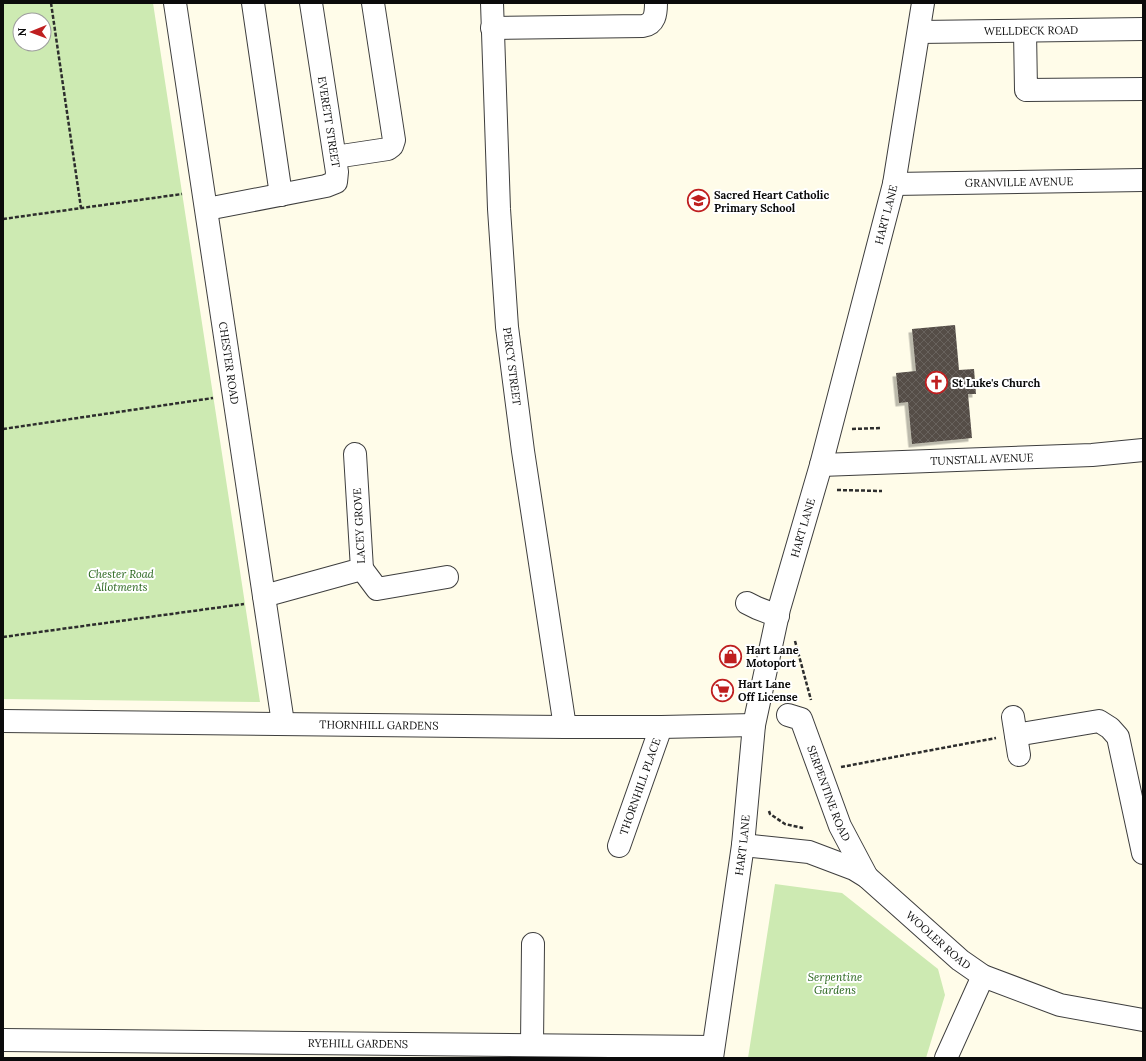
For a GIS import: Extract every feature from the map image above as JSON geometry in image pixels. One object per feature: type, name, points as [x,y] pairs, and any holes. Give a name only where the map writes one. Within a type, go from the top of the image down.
[{"type":"street","name":"CHESTER ROAD","points":[[175,3],[206,209],[256,600],[283,724]]},
{"type":"street","points":[[252,3],[281,195]]},
{"type":"street","name":"EVERETT STREET","points":[[206,209],[326,186],[336,182],[337,172],[335,157],[311,3]]},
{"type":"street","points":[[335,157],[388,149],[392,146],[394,140],[372,3]]},
{"type":"street","name":"PERCY STREET","points":[[492,3],[499,209],[507,327],[523,451],[565,727]]},
{"type":"street","points":[[492,28],[649,25],[653,21],[656,3]]},
{"type":"street","name":"HART LANE","points":[[713,1053],[743,845],[754,725],[778,616],[821,464],[894,184],[923,3]]},
{"type":"street","name":"WELLDECK ROAD","points":[[919,32],[1143,29]]},
{"type":"street","points":[[1025,31],[1026,90],[1143,89]]},
{"type":"street","name":"GRANVILLE AVENUE","points":[[894,184],[1143,180]]},
{"type":"street","name":"TUNSTALL AVENUE","points":[[821,464],[1092,455],[1143,450]]},
{"type":"street","name":"LACEY GROVE","points":[[256,600],[362,569],[354,454]]},
{"type":"street","points":[[362,569],[377,589],[447,577]]},
{"type":"street","points":[[748,603],[778,616]]},
{"type":"street","name":"SERPENTINE ROAD","points":[[788,715],[801,719],[840,826],[867,877]]},
{"type":"street","name":"THORNHILL GARDENS","points":[[3,721],[565,727],[754,725]]},
{"type":"street","points":[[1016,735],[1099,721],[1110,728],[1118,737],[1143,853]]},
{"type":"street","name":"THORNHILL PLACE","points":[[619,846],[661,727]]},
{"type":"street","name":"WOOLER ROAD","points":[[743,845],[809,852],[854,869],[867,877],[960,960],[983,976],[1060,1005],[1143,1020]]},
{"type":"street","points":[[532,1045],[533,944]]},
{"type":"street","points":[[946,1058],[983,976]]},
{"type":"street","name":"RYEHILL GARDENS","points":[[3,1040],[52,1049],[532,1045],[713,1053]]},
{"type":"path","points":[[51,3],[81,208]]},
{"type":"path","points":[[3,219],[182,194]]},
{"type":"path","points":[[3,429],[219,397]]},
{"type":"path","points":[[832,490],[882,491]]},
{"type":"path","points":[[3,637],[256,600]]},
{"type":"path","points":[[837,768],[1016,735]]},
{"type":"path","points":[[769,808],[770,814],[785,824],[806,829]]},
{"type":"green space","name":"Chester Road Allotments","points":[[3,3],[153,3],[260,702],[3,699]]},
{"type":"green space","name":"Serpentine Gardens","points":[[775,884],[842,893],[938,969],[945,995],[926,1058],[748,1058]]},
{"type":"building","name":"St Luke's Church","points":[[955,325],[959,370],[974,369],[976,394],[968,394],[972,438],[912,444],[908,402],[899,403],[896,373],[916,371],[912,329]]},
{"type":"place","name":"Sacred Heart Catholic Primary School","points":[[699,201]]},
{"type":"place","name":"St Luke's Church","points":[[936,383]]},
{"type":"place","name":"Hart Lane Motoport","points":[[730,656]]},
{"type":"place","name":"Hart Lane Off License","points":[[723,690]]}]
